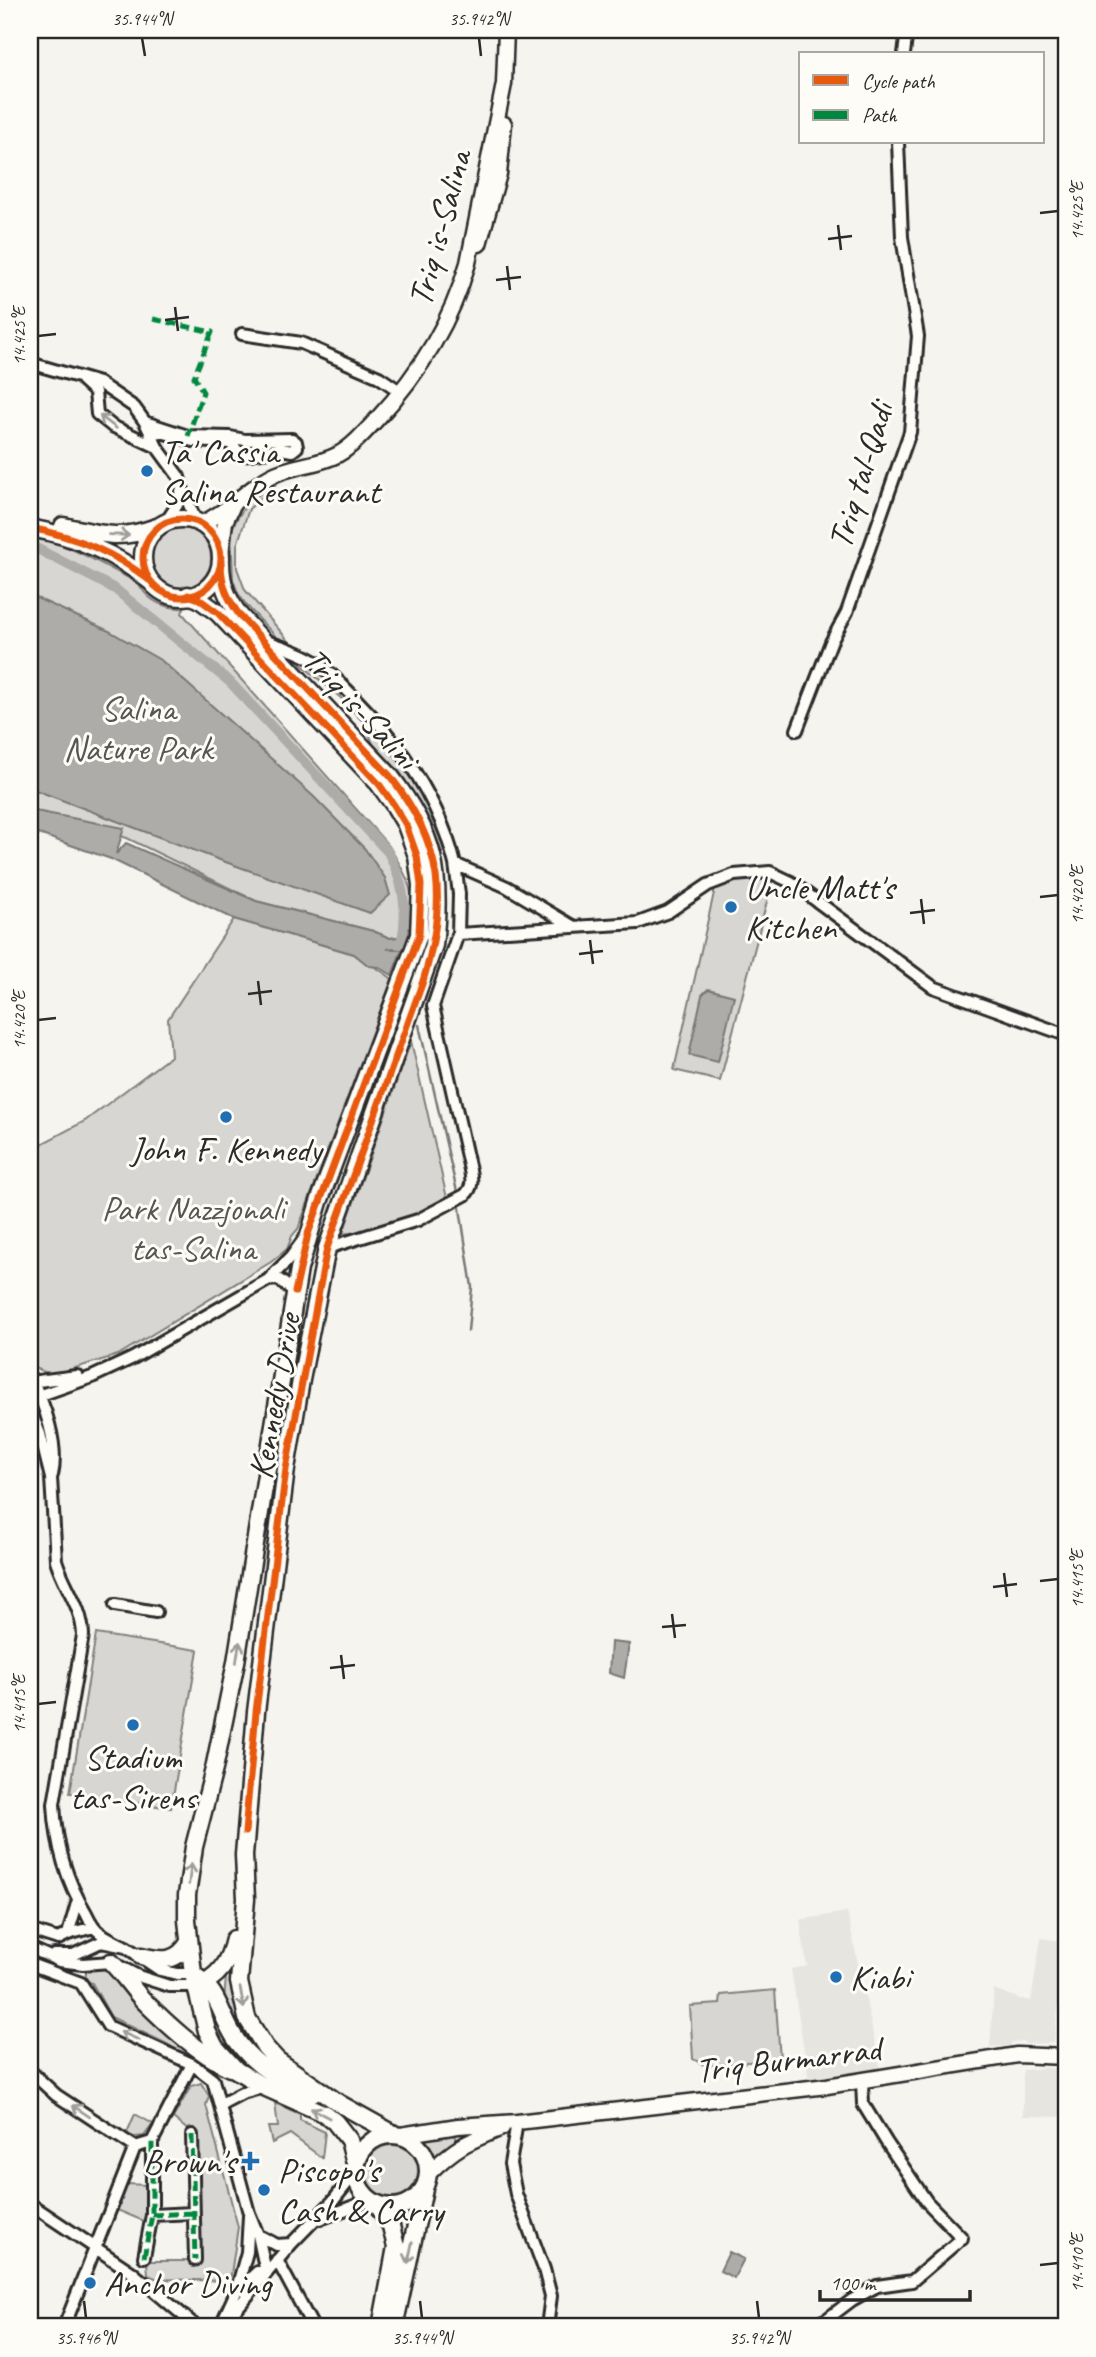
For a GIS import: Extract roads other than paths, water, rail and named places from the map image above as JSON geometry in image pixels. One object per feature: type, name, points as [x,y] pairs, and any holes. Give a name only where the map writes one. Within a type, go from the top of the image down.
[{"type":"highway","points":[[30,518],[108,535],[133,536],[183,519],[198,523],[211,532],[217,542],[221,558],[218,574],[211,585],[201,593],[174,595],[160,590],[128,563],[110,554],[72,538],[30,527]]},
{"type":"highway","points":[[152,583],[142,558],[147,540],[163,525]]},
{"type":"highway","name":"Triq is-Salini","points":[[221,558],[221,580],[225,593],[240,616],[390,776],[405,795],[428,836],[437,873],[439,903],[434,945]]},
{"type":"highway","name":"Triq is-Salini","points":[[188,594],[199,598],[218,613],[379,784],[394,805],[406,825],[417,856],[421,886],[419,935]]},
{"type":"highway","name":"Kennedy Drive","points":[[356,2169],[349,2140],[335,2122],[325,2114],[264,2087],[236,2070],[215,2047],[207,2031],[189,1942],[187,1895],[194,1847],[214,1769],[236,1662],[295,1292],[308,1234],[419,935]]},
{"type":"highway","name":"Kennedy Drive","points":[[397,2135],[340,2104],[277,2060],[260,2040],[247,2018],[239,1982],[246,1899],[244,1855],[256,1712],[286,1469],[327,1248],[434,945]]},
{"type":"highway","points":[[198,1981],[219,1972],[230,1957],[246,1832]]},
{"type":"highway","points":[[141,1956],[161,1961],[169,1960],[183,1951],[189,1942]]},
{"type":"highway","points":[[111,1962],[142,1999],[193,2044],[211,2059],[236,2070]]},
{"type":"highway","points":[[198,1981],[212,1989],[238,2042],[258,2063],[274,2076],[340,2104]]},
{"type":"highway","points":[[382,2327],[396,2247],[391,2225],[359,2186],[356,2169],[364,2148],[371,2141],[380,2136],[397,2135],[410,2139],[424,2154],[426,2180],[394,2327]]},
{"type":"highway","points":[[374,2202],[399,2206],[410,2202],[426,2180]]},
{"type":"main road","name":"Triq is-Salina","points":[[198,523],[218,517],[253,486],[274,474],[338,455],[361,437],[401,392],[439,336],[468,263],[477,250],[499,174],[504,125],[506,30]]},
{"type":"main road","points":[[221,558],[225,522],[234,502]]},
{"type":"main road","name":"Triq Burmarrad","points":[[397,2135],[862,2081],[1017,2055],[1066,2057]]},
{"type":"main road","name":"Triq Burmarrad","points":[[426,2180],[446,2155],[463,2143],[517,2122]]},
{"type":"street","points":[[904,52],[907,30]]},
{"type":"street","name":"Triq tal-Qadi","points":[[797,730],[831,642],[847,612],[910,432],[918,336],[902,237],[898,144]]},
{"type":"street","points":[[242,334],[300,343],[379,377],[401,392]]},
{"type":"street","points":[[30,363],[99,383],[134,407],[157,447],[179,477],[198,523]]},
{"type":"street","points":[[80,378],[95,392],[97,414],[112,426],[157,447]]},
{"type":"street","points":[[145,422],[188,436],[245,440],[292,439],[297,447],[292,451],[281,449],[242,455],[230,443],[193,441],[161,432],[150,433]]},
{"type":"street","points":[[163,525],[177,505],[182,488]]},
{"type":"street","points":[[261,639],[298,652],[314,661],[376,718],[416,773],[444,825],[455,864],[459,894],[458,934],[433,1006],[470,1170],[470,1189],[465,1195],[418,1220],[327,1248]]},
{"type":"street","points":[[455,864],[507,887],[574,927]]},
{"type":"street","points":[[458,934],[638,923],[668,912],[723,878],[747,872],[770,872],[791,883],[933,987],[1066,1035]]},
{"type":"street","points":[[32,1388],[108,1370],[133,1358],[268,1280],[291,1257],[308,1234]]},
{"type":"street","points":[[268,1280],[278,1279],[295,1292]]},
{"type":"street","points":[[32,1388],[51,1478],[56,1560],[83,1620],[83,1635],[54,1804],[56,1832],[64,1866],[78,1900],[98,1933],[111,1962]]},
{"type":"street","points":[[32,1388],[53,1437],[55,1462],[51,1478]]},
{"type":"street","points":[[30,1410],[40,1433]]},
{"type":"street","points":[[115,1605],[156,1612]]},
{"type":"street","points":[[68,1934],[78,1900]]},
{"type":"street","points":[[30,1930],[58,1939],[68,1934],[98,1933],[127,1947],[160,1970],[198,1981]]},
{"type":"street","points":[[48,1954],[73,1955],[83,1951],[98,1933]]},
{"type":"street","points":[[30,1948],[69,1963],[111,1962],[156,1983],[181,1987],[198,1981]]},
{"type":"street","points":[[30,1964],[81,1983],[108,2026],[192,2064],[213,2080],[267,2272]]},
{"type":"street","points":[[144,2257],[152,2215],[152,2142],[192,2064]]},
{"type":"street","points":[[30,2071],[56,2095],[135,2147],[152,2142]]},
{"type":"street","points":[[810,2327],[877,2286],[912,2281],[962,2238],[927,2202],[887,2143],[863,2104],[862,2081]]},
{"type":"street","points":[[221,2104],[242,2092],[264,2087]]},
{"type":"street","points":[[517,2122],[510,2164],[516,2194],[544,2269],[551,2296],[547,2327]]},
{"type":"street","points":[[192,2135],[195,2260]]},
{"type":"street","points":[[64,2327],[135,2147]]},
{"type":"street","points":[[220,2324],[233,2313],[291,2244],[314,2222],[356,2169]]},
{"type":"street","points":[[314,2222],[339,2210],[374,2202]]},
{"type":"street","points":[[30,2204],[133,2273],[197,2327]]},
{"type":"street","points":[[152,2215],[194,2213]]},
{"type":"street","points":[[220,2324],[236,2292],[247,2252],[249,2213]]},
{"type":"street","points":[[258,2235],[277,2245],[291,2244]]},
{"type":"street","points":[[247,2252],[255,2268],[267,2272]]},
{"type":"street","points":[[277,2260],[313,2327]]},
{"type":"street","points":[[236,2292],[257,2272],[267,2272]]},
{"type":"waterway","points":[[30,545],[115,589],[230,682],[388,852],[403,897],[403,932],[401,944],[398,944]]},
{"type":"waterway","points":[[419,1025],[458,1196]]},
{"type":"waterway","points":[[459,1202],[472,1287],[468,1331]]},
{"type":"place","name":"Ta' Cassia Salina Restaurant","points":[[147,471]]},
{"type":"place","name":"Uncle Matt's Kitchen","points":[[731,907]]},
{"type":"place","name":"John F. Kennedy","points":[[226,1117]]},
{"type":"place","name":"Stadium tas-Sirens","points":[[133,1725]]},
{"type":"place","name":"Kiabi","points":[[836,1977]]},
{"type":"place","name":"Brown's","points":[[250,2161]]},
{"type":"place","name":"Piscopo's Cash & Carry","points":[[264,2190]]},
{"type":"place","name":"Anchor Diving","points":[[90,2283]]},
{"type":"park label","name":"Salina Nature Park","points":[[138,728]]},
{"type":"park label","name":"Park Nazzjonali tas-Salina","points":[[193,1228]]}]
